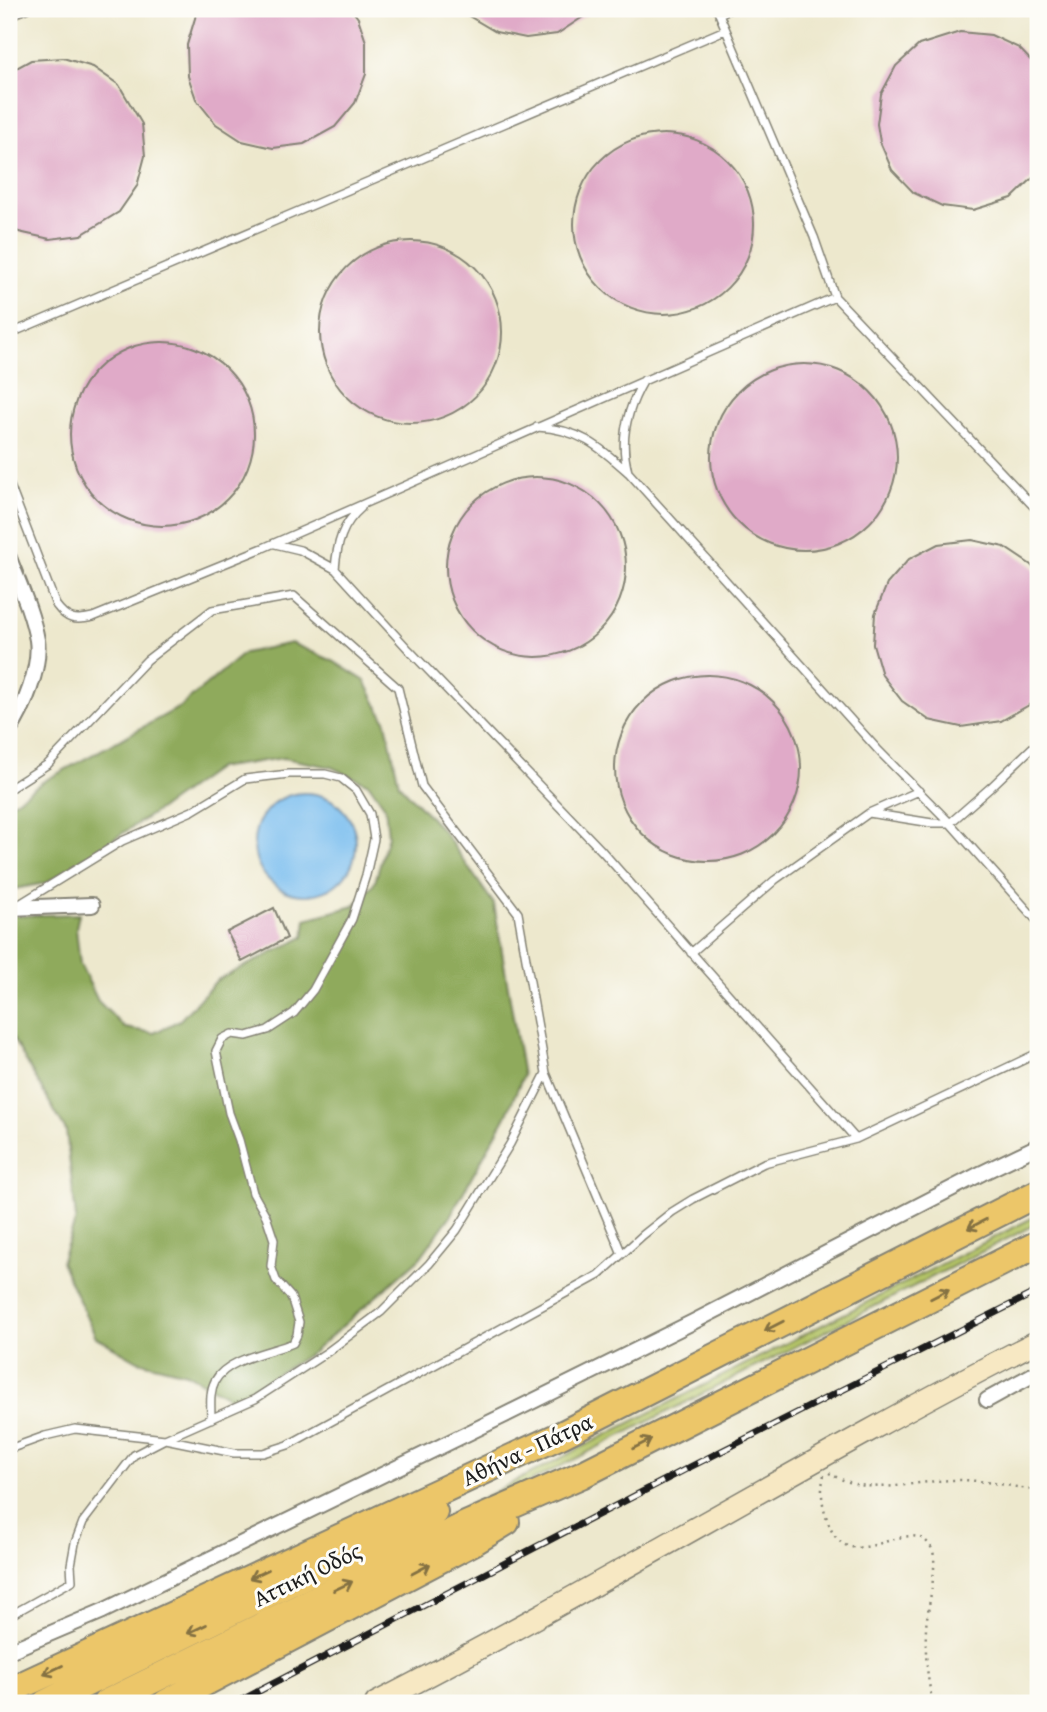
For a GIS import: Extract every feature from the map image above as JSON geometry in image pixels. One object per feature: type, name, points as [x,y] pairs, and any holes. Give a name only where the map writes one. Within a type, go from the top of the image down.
[{"type":"highway","name":"Αθήνα - Πάτρα","points":[[9,1691],[561,1435],[1038,1193]]},
{"type":"highway","name":"Αθήνα - Πάτρα","points":[[106,1703],[466,1525],[581,1475],[1038,1244]]},
{"type":"highway","name":"Αττική Οδός","points":[[46,1703],[456,1501],[561,1435]]},
{"type":"highway","name":"Αττική Οδός","points":[[166,1703],[475,1541],[581,1475]]},
{"type":"street","points":[[9,558],[38,643],[34,677],[9,732]]},
{"type":"street","points":[[11,908],[92,905]]},
{"type":"street","points":[[9,1651],[103,1611],[499,1419],[982,1172],[1038,1146]]},
{"type":"street","points":[[376,1703],[495,1642],[810,1463],[1038,1341]]},
{"type":"street","points":[[987,1400],[1038,1372]]},
{"type":"lane","points":[[9,16],[26,9]]},
{"type":"lane","points":[[730,9],[718,11],[814,237],[835,297],[1038,512]]},
{"type":"lane","points":[[9,334],[725,30]]},
{"type":"lane","points":[[9,483],[56,605],[65,616],[77,621],[93,617],[271,544],[835,297]]},
{"type":"lane","points":[[629,473],[624,457],[626,425],[645,380]]},
{"type":"lane","points":[[535,427],[575,433],[593,442],[629,473],[1038,922]]},
{"type":"lane","points":[[335,569],[344,526],[350,517],[369,501]]},
{"type":"lane","points":[[271,544],[300,550],[335,569],[602,851],[856,1139]]},
{"type":"lane","points":[[9,789],[48,764],[147,660],[212,610],[294,596],[398,688],[422,786],[518,913],[546,1073],[622,1254]]},
{"type":"lane","points":[[869,813],[932,823],[950,823],[1038,742]]},
{"type":"lane","points":[[11,908],[122,841],[192,811],[245,779],[289,774],[325,774],[341,778],[356,790],[370,814],[374,839],[352,919],[313,990],[293,1013],[268,1030],[247,1036],[232,1034],[222,1039],[216,1051],[247,1178],[266,1216],[274,1240],[271,1266],[276,1280],[291,1297],[299,1322],[293,1343],[251,1355],[215,1379],[211,1397],[211,1419]]},
{"type":"lane","points":[[691,953],[775,880],[869,813],[919,791]]},
{"type":"lane","points":[[9,1448],[75,1429],[164,1439],[234,1453],[263,1453],[288,1445],[599,1275],[672,1212],[764,1163],[856,1139],[1038,1053]]},
{"type":"lane","points":[[9,1616],[72,1581],[71,1565],[75,1543],[83,1522],[134,1455],[255,1399],[326,1353],[381,1312],[429,1264],[457,1230],[510,1143],[546,1073]]},
{"type":"path","points":[[933,1703],[927,1683],[926,1632],[935,1560],[932,1548],[923,1539],[910,1536],[849,1548],[838,1542],[822,1505],[825,1471],[854,1485],[879,1488],[959,1480],[1038,1491]]},
{"type":"green space","points":[[291,643],[333,661],[365,681],[386,722],[399,784],[443,831],[494,904],[523,1076],[506,1116],[449,1218],[420,1258],[313,1352],[234,1400],[186,1373],[138,1361],[96,1337],[61,1262],[76,1219],[66,1131],[9,1032],[9,916],[79,914],[76,928],[80,964],[98,1001],[125,1028],[154,1033],[180,1020],[217,980],[304,937],[306,919],[354,906],[375,882],[388,835],[385,807],[369,784],[331,767],[283,758],[218,768],[46,883],[9,890],[9,805],[44,781],[180,707],[244,653]]},
{"type":"green space","points":[[1038,1215],[1038,1223],[463,1516],[82,1703],[64,1703],[459,1510]]},
{"type":"water","points":[[305,793],[324,797],[341,808],[352,825],[356,844],[352,863],[341,880],[324,891],[305,895],[286,891],[269,880],[258,863],[254,844],[258,825],[269,808],[286,797]]},
{"type":"building","points":[[201,9],[351,9],[358,18],[366,42],[366,74],[355,103],[335,127],[304,144],[273,148],[242,141],[216,124],[196,99],[188,76],[187,45],[196,15]]},
{"type":"building","points":[[457,9],[595,9],[557,34],[526,38],[496,32]]},
{"type":"building","points":[[960,32],[991,35],[1019,48],[1038,68],[1038,173],[1012,198],[973,210],[942,206],[914,193],[892,170],[880,142],[877,124],[881,94],[896,66],[919,45]]},
{"type":"building","points":[[63,58],[93,67],[119,85],[142,124],[145,156],[137,186],[119,212],[81,235],[50,239],[19,232],[9,226],[9,72],[31,60]]},
{"type":"building","points":[[664,134],[699,140],[728,160],[748,189],[754,224],[748,259],[728,288],[699,308],[664,314],[629,308],[600,288],[580,259],[574,224],[580,189],[600,160],[629,140]]},
{"type":"building","points":[[411,241],[446,248],[462,256],[475,268],[487,281],[495,297],[502,332],[495,367],[487,383],[475,396],[462,408],[446,416],[411,423],[376,416],[360,408],[347,396],[335,383],[327,367],[320,332],[327,297],[335,281],[347,268],[360,256],[376,248]]},
{"type":"building","points":[[162,342],[180,343],[197,349],[213,357],[227,369],[239,383],[247,399],[253,416],[253,452],[247,469],[239,485],[227,499],[213,511],[197,519],[180,525],[162,526],[144,525],[127,519],[111,511],[97,499],[85,485],[77,469],[71,452],[70,434],[71,416],[77,399],[85,383],[97,369],[111,357],[127,349],[144,343]]},
{"type":"building","points":[[804,364],[839,371],[870,391],[890,422],[897,457],[890,492],[870,523],[839,543],[804,550],[769,543],[738,523],[718,492],[711,457],[718,422],[738,391],[769,371]]},
{"type":"building","points":[[536,477],[570,484],[600,503],[619,533],[626,567],[619,601],[600,631],[570,650],[536,657],[502,650],[472,631],[453,601],[446,567],[453,533],[472,503],[502,484]]},
{"type":"building","points":[[972,540],[1004,547],[1031,565],[1038,574],[1038,693],[1029,705],[1001,721],[961,727],[929,720],[902,701],[882,675],[873,644],[875,614],[887,584],[909,559],[938,544]]},
{"type":"building","points":[[708,675],[744,682],[774,702],[794,732],[801,768],[794,804],[774,834],[744,854],[708,861],[672,854],[642,834],[622,804],[615,768],[622,732],[642,702],[672,682]]},
{"type":"building","points":[[274,908],[287,938],[242,962],[227,932]]},
{"type":"railway","points":[[236,1703],[690,1467],[1038,1291]]}]
